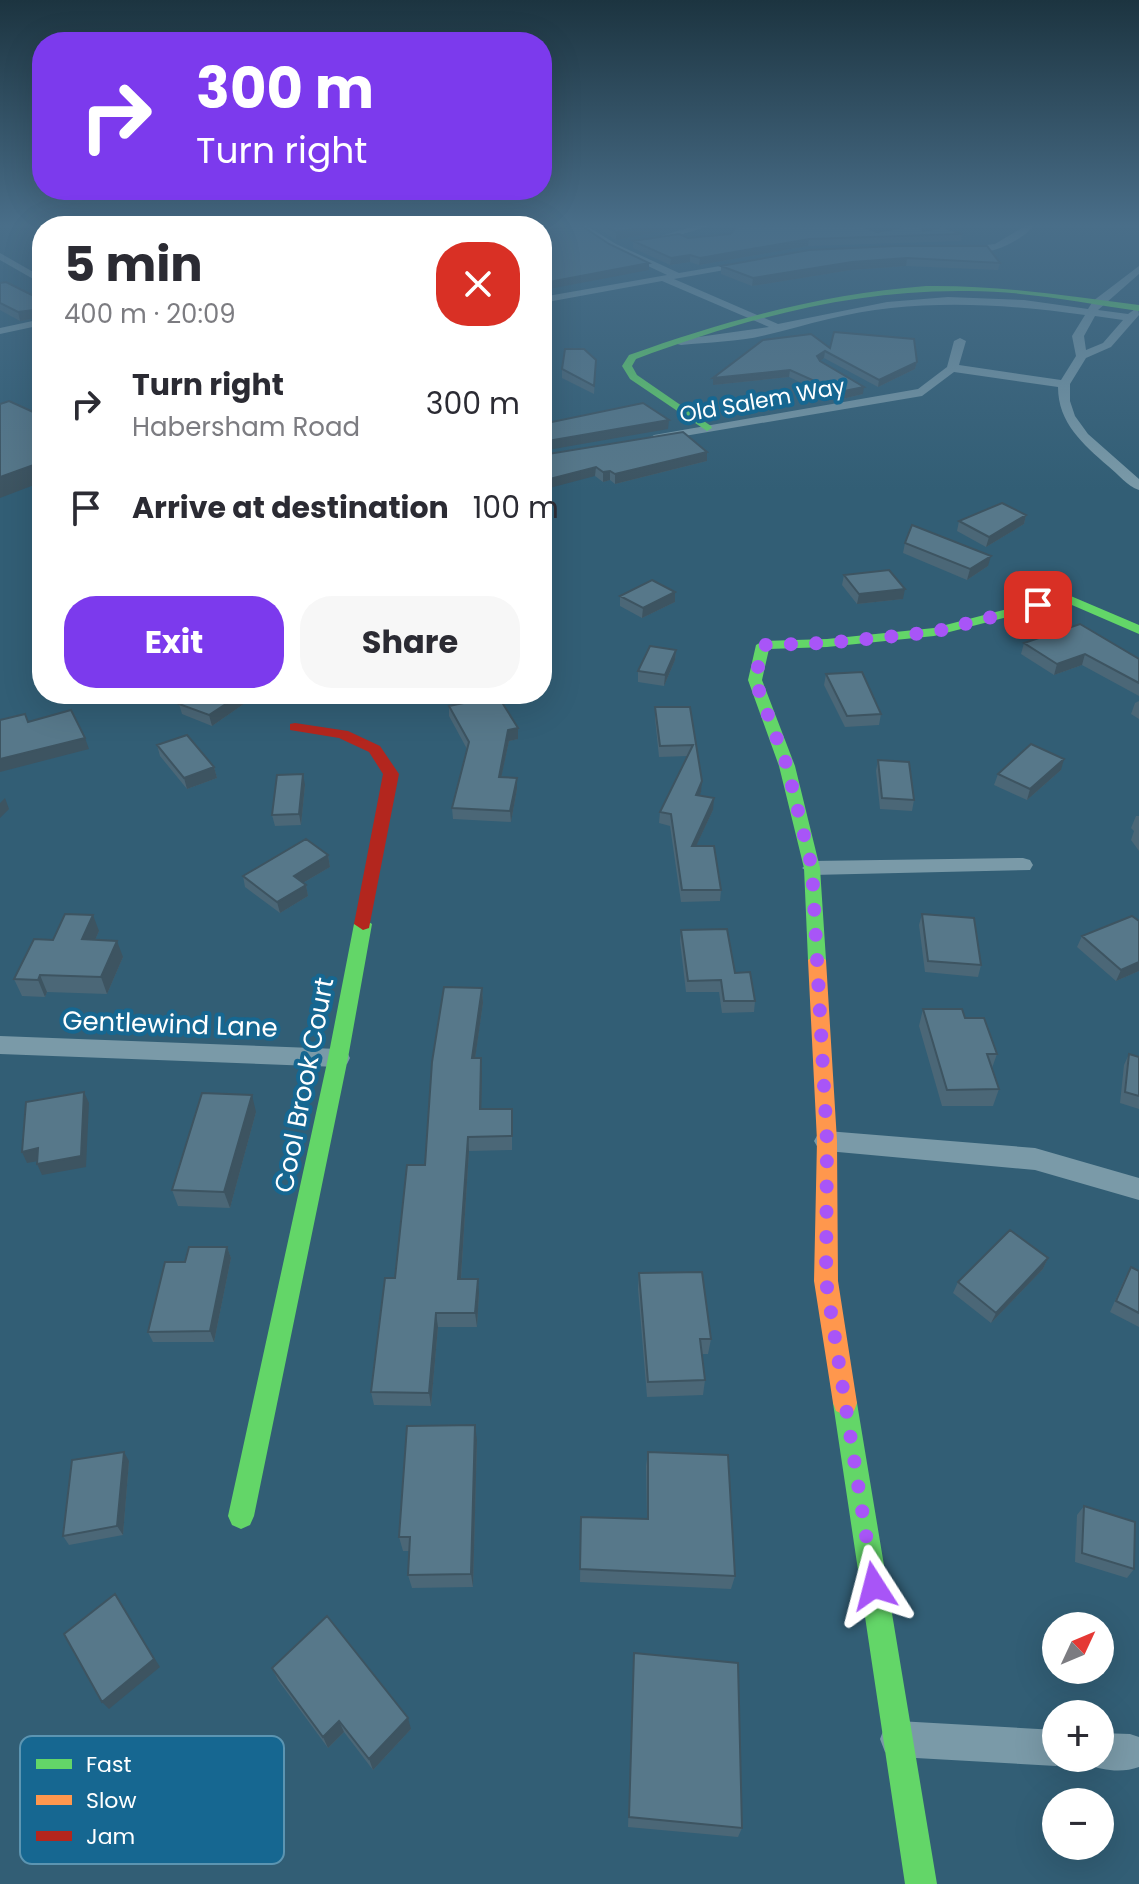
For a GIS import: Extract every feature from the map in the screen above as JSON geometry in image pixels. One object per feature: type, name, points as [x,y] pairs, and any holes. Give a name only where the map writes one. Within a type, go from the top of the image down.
[{"type":"street","points":[[762,314],[801,321],[839,314]]},
{"type":"street","points":[[707,428],[633,377],[627,366],[632,357],[770,314]]},
{"type":"street","points":[[1082,356],[1078,336],[1091,314]]},
{"type":"street","points":[[1134,314],[1107,345],[1082,356],[1064,384],[1064,401],[1069,416],[1083,437],[1139,486]]},
{"type":"street","points":[[765,315],[801,321]]},
{"type":"street","points":[[681,342],[762,333],[765,315]]},
{"type":"street","points":[[0,331],[32,324]]},
{"type":"street","points":[[960,341],[952,368],[1064,384]]},
{"type":"street","name":"Old Salem Way","points":[[646,440],[922,392],[952,368]]},
{"type":"street","points":[[861,386],[887,400]]},
{"type":"street","points":[[921,1884],[826,1281],[827,1141],[812,868],[787,766],[755,680],[763,645],[827,643],[934,632],[1066,598],[1139,630]]},
{"type":"street","name":"Cool Brook Court","points":[[241,1516],[338,1058],[391,774],[375,749],[343,734],[295,727]]},
{"type":"street","points":[[812,868],[1023,865]]},
{"type":"street","name":"Gentlewind Lane","points":[[0,1045],[338,1058]]},
{"type":"street","points":[[827,1141],[1035,1159],[1139,1189]]},
{"type":"street","points":[[898,1739],[1042,1747]]},
{"type":"building","points":[[834,332],[914,339],[917,362],[879,380],[825,351],[817,356],[820,361],[864,387],[839,392],[790,370],[713,378],[763,340],[811,334],[830,348]]},
{"type":"building","points":[[565,349],[584,349],[596,360],[594,386],[562,369]]},
{"type":"building","points":[[9,401],[32,411],[32,466],[0,477],[0,404]]},
{"type":"building","points":[[643,403],[669,420],[552,440],[552,422]]},
{"type":"building","points":[[683,432],[707,452],[615,474],[596,467],[552,478],[552,453]]},
{"type":"building","points":[[1002,503],[1026,515],[989,537],[959,521]]},
{"type":"building","points":[[912,525],[991,556],[970,569],[905,543]]},
{"type":"building","points":[[889,570],[905,589],[859,594],[844,575]]},
{"type":"building","points":[[652,580],[675,592],[643,608],[620,596]]},
{"type":"building","points":[[1080,624],[1139,659],[1139,683],[1085,654],[1057,664],[1024,643]]},
{"type":"building","points":[[650,646],[676,650],[665,675],[638,671]]},
{"type":"building","points":[[862,672],[881,714],[847,716],[826,674]]},
{"type":"building","points":[[179,704],[226,704],[209,715]]},
{"type":"building","points":[[503,704],[518,728],[508,730],[499,777],[517,778],[510,811],[452,808],[469,742],[449,706]]},
{"type":"building","points":[[655,707],[690,707],[702,781],[696,795],[714,798],[692,846],[714,846],[721,890],[682,890],[671,814],[660,812],[693,745],[660,746]]},
{"type":"building","points":[[71,710],[85,738],[0,759],[0,720],[25,714],[28,722]]},
{"type":"building","points":[[187,735],[214,767],[184,778],[157,745]]},
{"type":"building","points":[[1031,744],[1064,759],[1030,789],[998,774]]},
{"type":"building","points":[[878,760],[909,762],[914,800],[882,798]]},
{"type":"building","points":[[303,774],[299,814],[272,815],[277,775]]},
{"type":"building","points":[[306,839],[328,855],[294,876],[306,885],[277,902],[243,876]]},
{"type":"building","points":[[65,914],[93,915],[82,939],[117,941],[101,977],[40,975],[38,980],[14,979],[34,939],[53,940]]},
{"type":"building","points":[[922,914],[974,918],[981,965],[928,961]]},
{"type":"building","points":[[1132,916],[1139,921],[1139,962],[1121,970],[1082,936]]},
{"type":"building","points":[[727,929],[735,973],[750,972],[755,1001],[724,1001],[721,980],[688,981],[681,930]]},
{"type":"building","points":[[444,987],[482,988],[472,1058],[481,1058],[480,1109],[512,1109],[512,1136],[468,1137],[458,1279],[478,1279],[475,1313],[436,1313],[429,1393],[371,1392],[385,1278],[395,1278],[407,1165],[425,1165],[432,1062]]},
{"type":"building","points":[[923,1009],[962,1009],[965,1018],[984,1018],[997,1054],[987,1054],[999,1089],[947,1090]]},
{"type":"building","points":[[1129,1054],[1139,1057],[1139,1096],[1125,1092]]},
{"type":"building","points":[[84,1092],[81,1156],[37,1164],[38,1148],[22,1152],[26,1102]]},
{"type":"building","points":[[202,1093],[252,1095],[224,1192],[172,1190]]},
{"type":"building","points":[[1010,1230],[1048,1258],[996,1313],[958,1282]]},
{"type":"building","points":[[189,1247],[227,1247],[210,1331],[148,1332],[165,1262],[185,1262]]},
{"type":"building","points":[[1131,1267],[1139,1271],[1139,1313],[1116,1301]]},
{"type":"building","points":[[702,1272],[711,1339],[700,1339],[705,1380],[648,1382],[639,1273]]},
{"type":"building","points":[[475,1425],[471,1574],[408,1575],[410,1537],[399,1537],[407,1426]]},
{"type":"building","points":[[124,1452],[117,1526],[63,1536],[72,1460]]},
{"type":"building","points":[[648,1452],[728,1455],[735,1576],[580,1569],[581,1517],[648,1519]]},
{"type":"building","points":[[1084,1506],[1135,1522],[1134,1569],[1082,1553]]},
{"type":"building","points":[[115,1594],[154,1659],[102,1702],[64,1634]]},
{"type":"building","points":[[327,1616],[408,1718],[369,1759],[339,1721],[323,1737],[272,1668]]},
{"type":"building","points":[[634,1653],[738,1663],[742,1828],[629,1817]]},
{"type":"traffic: fast","points":[[707,428],[633,377],[627,366],[632,357],[765,314]]},
{"type":"traffic: fast","points":[[817,960],[812,868],[787,766],[755,680],[763,645],[827,643],[934,632],[1066,598],[1139,630]]},
{"type":"traffic: fast","points":[[241,1516],[338,1058],[363,924]]},
{"type":"traffic: fast","points":[[845,1403],[921,1884]]},
{"type":"traffic: slow","points":[[817,960],[827,1141],[826,1281],[845,1403]]},
{"type":"traffic: jam","points":[[295,727],[343,734],[375,749],[391,774],[363,924]]},
{"type":"route","points":[[874,1586],[826,1281],[827,1141],[812,868],[787,766],[755,680],[763,645],[869,640],[934,632],[1038,605]]}]
